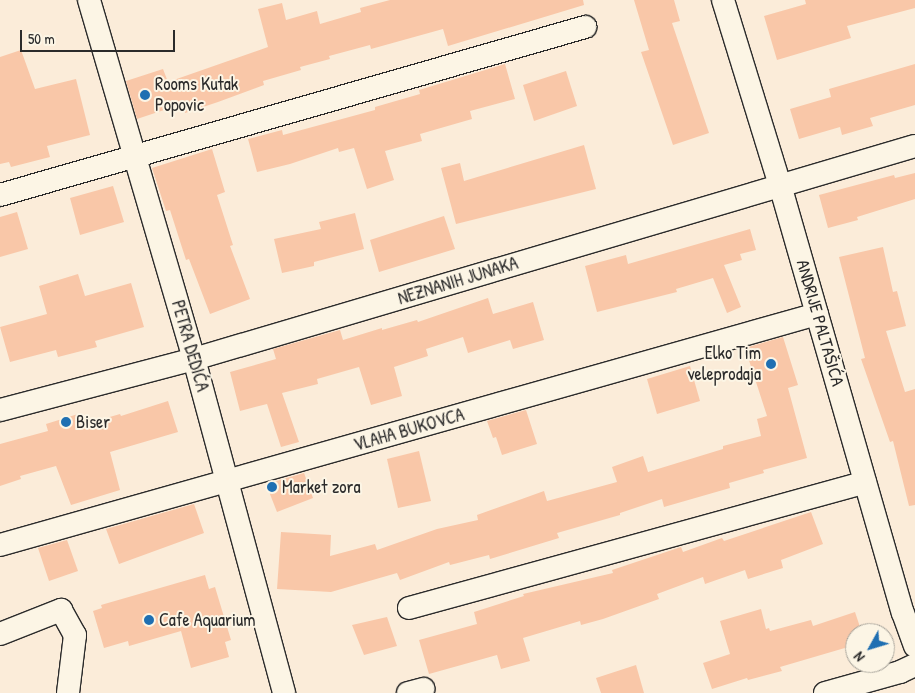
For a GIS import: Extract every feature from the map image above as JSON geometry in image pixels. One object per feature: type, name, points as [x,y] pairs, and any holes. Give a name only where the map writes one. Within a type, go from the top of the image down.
[{"type":"street","name":"PETRA DEDIĆA","points":[[89,0],[194,359],[284,693]]},
{"type":"street","name":"ANDRIJE PALTAŠIĆA","points":[[723,0],[780,185],[864,482],[903,613],[915,646]]},
{"type":"street","points":[[0,195],[136,158],[585,27]]},
{"type":"street","name":"NEZNANIH JUNAKA","points":[[0,410],[194,359],[915,146]]},
{"type":"street","name":"VLAHA BUKOVCA","points":[[0,545],[817,314]]},
{"type":"street","points":[[409,608],[864,482]]},
{"type":"street","points":[[0,634],[61,610],[75,635],[68,693]]},
{"type":"street","points":[[824,693],[900,672],[915,665]]},
{"type":"building","points":[[390,0],[583,0],[584,5],[448,46],[443,29],[371,49],[370,45],[329,56],[330,59],[300,67],[301,70],[263,81],[264,85],[185,113],[182,104],[137,119],[126,81],[163,69],[168,82],[268,47],[258,9],[282,3],[286,20],[317,11],[320,24],[361,12],[360,8]]},
{"type":"building","points":[[634,0],[674,0],[680,21],[672,23],[709,133],[673,145],[641,52],[649,50]]},
{"type":"building","points":[[805,0],[915,0],[915,8],[847,26],[851,38],[777,60],[764,16],[806,4]]},
{"type":"building","points":[[21,50],[35,89],[76,79],[90,135],[47,146],[50,157],[11,167],[9,162],[0,164],[0,57]]},
{"type":"building","points":[[505,64],[515,99],[470,111],[472,119],[420,134],[422,141],[385,151],[394,180],[367,189],[354,148],[339,152],[338,148],[290,164],[257,172],[248,139],[282,130],[283,135],[375,110],[375,107],[420,94],[419,90]]},
{"type":"building","points":[[915,64],[915,105],[870,118],[873,126],[842,135],[840,127],[799,139],[790,109],[831,97],[829,89]]},
{"type":"building","points":[[566,71],[577,106],[534,121],[523,85]]},
{"type":"building","points":[[584,145],[596,189],[456,224],[441,168],[460,163],[464,181]]},
{"type":"building","points":[[212,149],[225,192],[217,195],[233,245],[230,246],[250,299],[210,314],[189,259],[186,260],[170,210],[166,211],[152,168]]},
{"type":"building","points":[[915,173],[915,199],[857,217],[858,220],[828,228],[819,195],[894,175],[895,178]]},
{"type":"building","points":[[113,186],[124,222],[80,235],[70,198]]},
{"type":"building","points":[[17,212],[28,249],[0,257],[0,217]]},
{"type":"building","points":[[355,213],[364,249],[314,262],[314,266],[282,273],[274,239],[321,229],[319,222]]},
{"type":"building","points":[[444,216],[455,249],[379,272],[370,240]]},
{"type":"building","points":[[750,229],[756,250],[740,254],[742,260],[724,265],[741,307],[727,313],[713,278],[676,289],[677,292],[597,312],[585,266],[626,255],[628,264]]},
{"type":"building","points":[[883,247],[893,292],[897,291],[906,326],[886,331],[905,392],[915,389],[915,505],[909,506],[893,441],[890,442],[861,359],[865,358],[839,257]]},
{"type":"building","points":[[78,274],[85,296],[131,283],[144,327],[95,341],[97,347],[58,357],[56,350],[10,362],[0,327],[47,314],[39,286]]},
{"type":"building","points":[[488,298],[493,314],[533,302],[544,340],[513,349],[510,340],[468,353],[463,337],[426,349],[428,356],[394,367],[402,396],[371,405],[359,367],[317,379],[318,384],[282,393],[299,442],[281,447],[267,404],[240,411],[230,372],[276,359],[273,349],[340,330],[343,340],[382,328],[382,330],[417,320],[418,322]]},
{"type":"building","points":[[783,337],[798,385],[788,388],[807,458],[763,470],[764,473],[729,483],[730,488],[664,507],[662,499],[620,513],[620,515],[557,533],[559,538],[490,559],[489,555],[450,565],[449,562],[400,580],[397,573],[331,592],[277,589],[281,532],[331,535],[330,556],[375,544],[377,550],[437,529],[478,520],[477,515],[544,491],[547,501],[617,482],[612,467],[643,456],[648,472],[723,449],[723,446],[761,436],[757,419],[767,416],[745,348]]},
{"type":"building","points":[[690,366],[700,401],[657,414],[647,379]]},
{"type":"building","points":[[168,401],[178,432],[110,452],[120,490],[71,505],[56,466],[20,476],[21,479],[0,486],[0,444],[48,431],[46,424],[78,414],[82,425],[120,414],[121,416]]},
{"type":"building","points":[[526,410],[537,444],[502,455],[496,437],[493,438],[487,421]]},
{"type":"building","points":[[419,451],[431,501],[398,508],[387,459]]},
{"type":"building","points":[[304,473],[313,498],[277,512],[266,484]]},
{"type":"building","points":[[194,504],[204,533],[119,564],[106,529]]},
{"type":"building","points":[[811,512],[823,544],[781,560],[783,568],[748,579],[745,570],[705,584],[703,577],[657,594],[659,599],[603,619],[581,625],[580,621],[523,638],[530,661],[501,669],[497,655],[429,674],[419,640],[477,624],[474,612],[524,596],[523,594],[613,573],[612,570],[681,547],[683,552],[722,538],[724,541]]},
{"type":"building","points":[[67,540],[78,571],[49,581],[38,548]]},
{"type":"building","points":[[205,575],[209,589],[215,587],[231,640],[225,642],[229,657],[191,668],[181,631],[129,646],[128,641],[104,648],[93,611],[102,608],[101,605]]},
{"type":"building","points":[[761,609],[766,629],[769,628],[770,631],[811,620],[813,626],[855,612],[859,623],[845,623],[845,648],[780,667],[782,671],[748,680],[747,678],[712,689],[703,663],[730,654],[720,621]]},
{"type":"building","points":[[387,617],[397,646],[364,655],[352,625]]},
{"type":"building","points":[[636,665],[644,693],[601,693],[596,678]]},
{"type":"place","name":"Rooms Kutak Popovic","points":[[145,95]]},
{"type":"place","name":"Elko Tim veleprodaja","points":[[771,364]]},
{"type":"place","name":"Biser","points":[[66,422]]},
{"type":"place","name":"Market zora","points":[[272,487]]},
{"type":"place","name":"Cafe Aquarium","points":[[149,620]]}]
